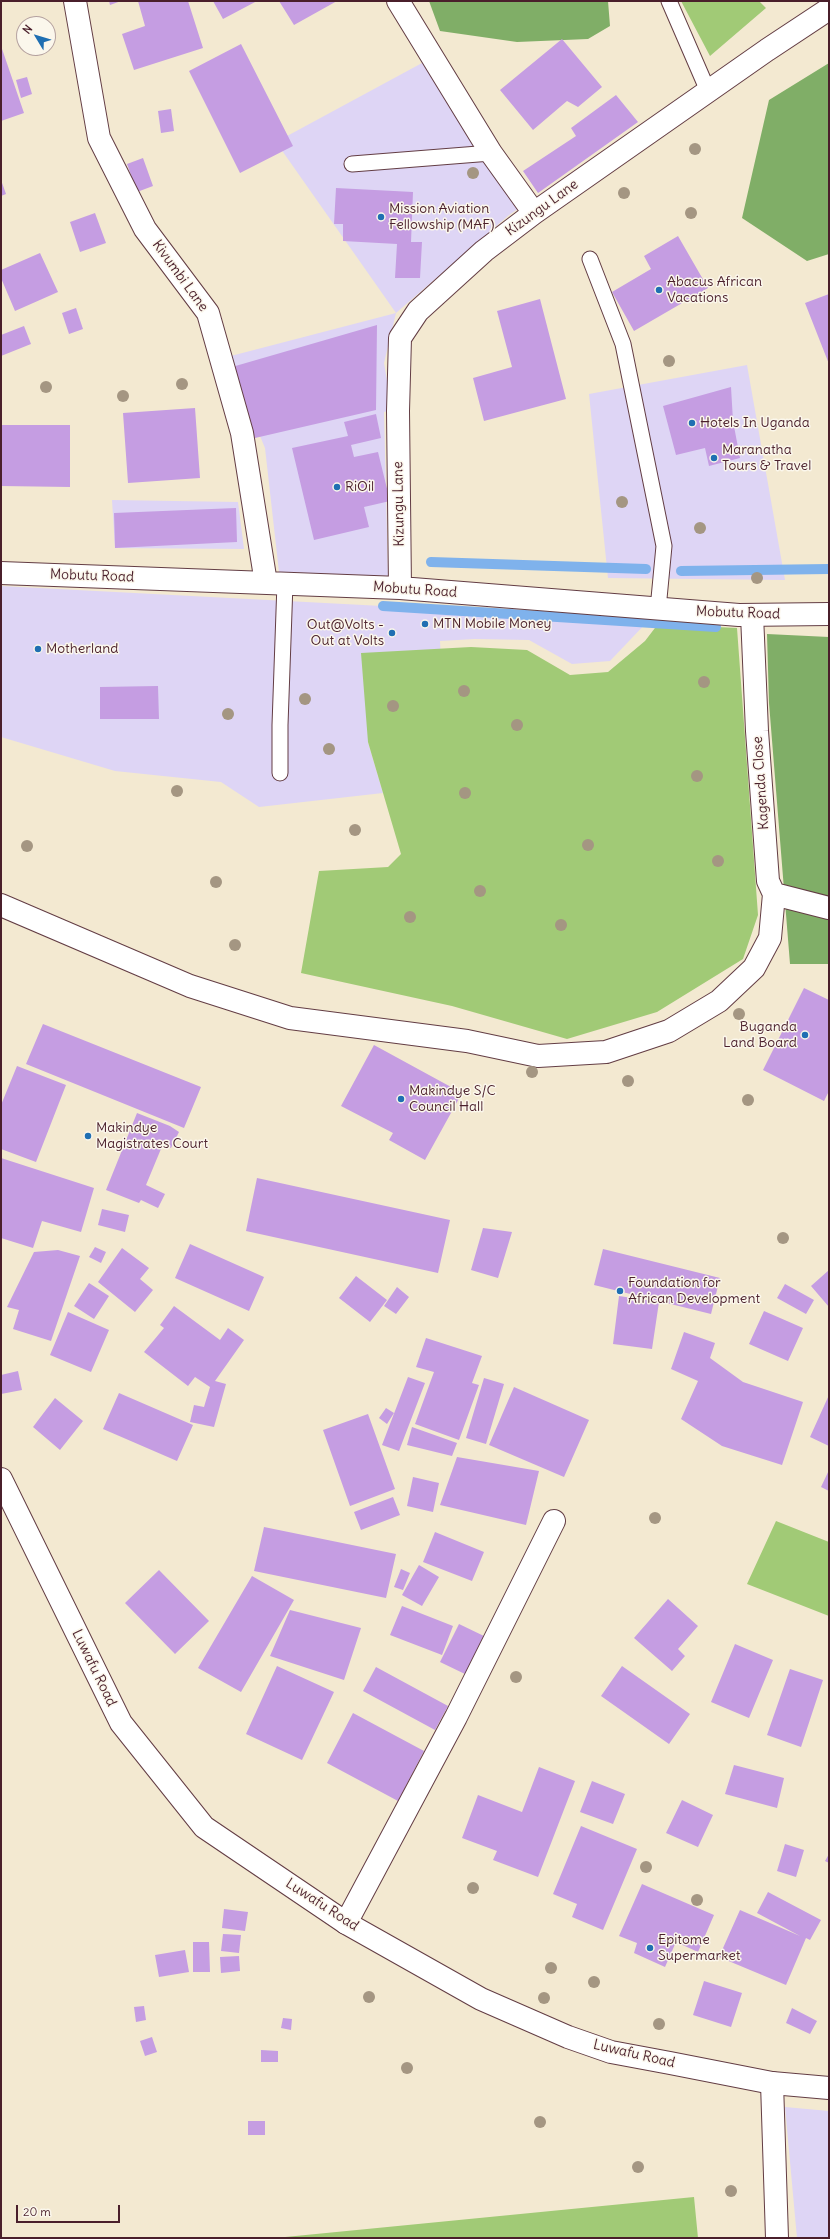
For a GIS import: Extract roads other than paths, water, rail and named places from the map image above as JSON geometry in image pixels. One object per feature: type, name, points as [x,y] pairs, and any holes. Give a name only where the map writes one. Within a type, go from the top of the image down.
[{"type":"street","name":"Kivumbi Lane","points":[[75,1],[99,138],[145,229],[208,314],[242,433],[276,583]]},
{"type":"street","points":[[398,1],[491,153],[534,213]]},
{"type":"street","name":"Kizungu Lane","points":[[400,588],[398,411],[400,338],[418,311],[484,251],[534,213],[766,50],[829,10]]},
{"type":"street","name":"Mobutu Road","points":[[1,573],[400,588],[658,609],[752,615],[829,614]]},
{"type":"street","name":"Kagenda Close","points":[[752,615],[757,731],[764,837],[768,881],[774,894]]},
{"type":"street","points":[[1,905],[190,986],[290,1018],[466,1041],[538,1056],[606,1052],[669,1031],[719,1001],[754,968],[770,938],[774,894],[829,908]]},
{"type":"street","name":"Luwafu Road","points":[[1,1479],[121,1723],[204,1827],[346,1923],[481,1999],[568,2037],[611,2052],[772,2083],[829,2088]]},
{"type":"street","points":[[346,1923],[456,1717],[554,1521]]},
{"type":"street","points":[[772,2083],[777,2238]]},
{"type":"lane","points":[[669,1],[708,91]]},
{"type":"lane","points":[[352,164],[491,153]]},
{"type":"lane","points":[[590,259],[623,344],[664,546],[658,609]]},
{"type":"lane","points":[[276,583],[280,773]]},
{"type":"waterway","points":[[431,562],[646,569]]},
{"type":"waterway","points":[[681,571],[829,569]]},
{"type":"waterway","points":[[383,606],[716,627]]},
{"type":"place","name":"Mission Aviation Fellowship (MAF)","points":[[381,217]]},
{"type":"place","name":"Abacus African Vacations","points":[[659,290]]},
{"type":"place","name":"Hotels In Uganda","points":[[692,423]]},
{"type":"place","name":"Maranatha Tours & Travel","points":[[714,458]]},
{"type":"place","name":"RiOil","points":[[337,487]]},
{"type":"place","name":"MTN Mobile Money","points":[[425,624]]},
{"type":"place","name":"Out@Volts - Out at Volts","points":[[392,633]]},
{"type":"place","name":"Motherland","points":[[38,649]]},
{"type":"place","name":"Buganda Land Board","points":[[805,1035]]},
{"type":"place","name":"Makindye S/C Council Hall","points":[[401,1099]]},
{"type":"place","name":"Makindye Magistrates Court","points":[[88,1136]]},
{"type":"place","name":"Foundation for African Development","points":[[620,1291]]},
{"type":"place","name":"Epitome Supermarket","points":[[650,1948]]}]
